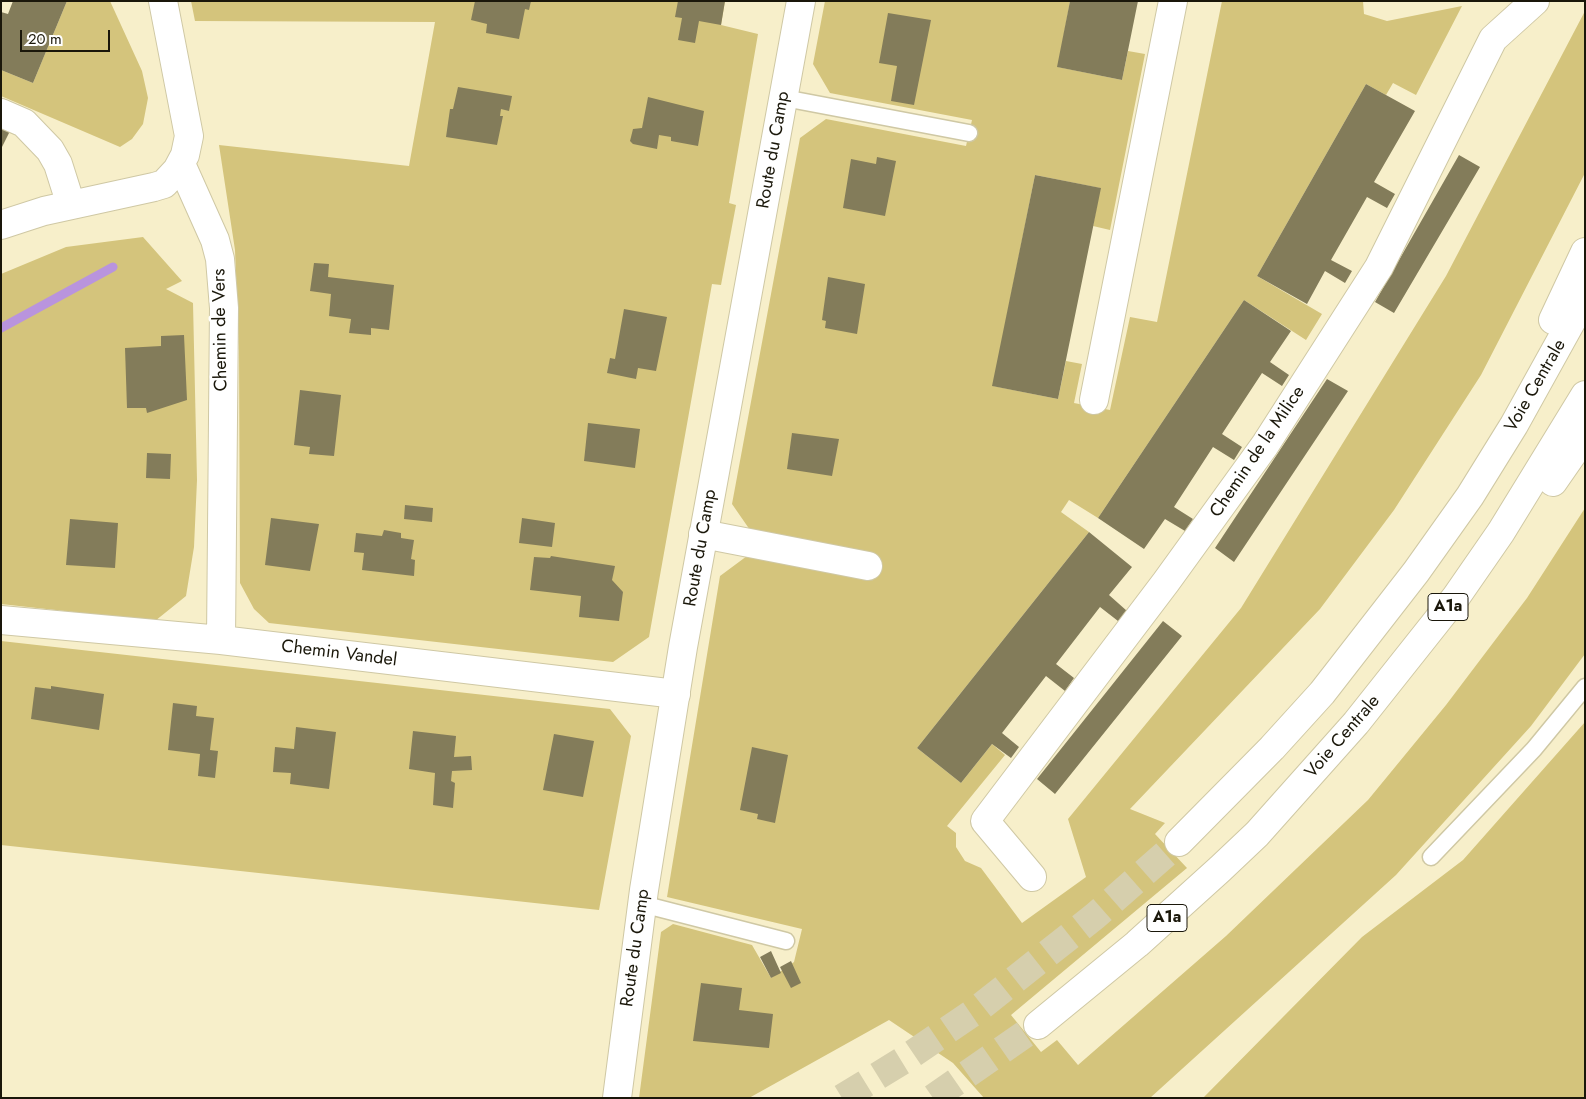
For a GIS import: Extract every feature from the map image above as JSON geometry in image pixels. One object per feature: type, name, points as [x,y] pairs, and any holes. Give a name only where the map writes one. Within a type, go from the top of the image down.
[{"type":"main road","points":[[1,225],[71,205],[102,200],[154,187],[172,178],[181,164],[189,136],[163,1]]},
{"type":"main road","name":"Route du Camp","points":[[617,1098],[642,904],[676,694],[703,534],[801,1]]},
{"type":"main road","points":[[1094,400],[1173,1]]},
{"type":"main road","name":"Chemin de la Milice","points":[[1032,877],[985,821],[1166,582],[1265,446],[1379,267],[1493,39],[1535,1]]},
{"type":"main road","points":[[1,113],[24,123],[50,150],[58,164],[71,205]]},
{"type":"main road","name":"Chemin de Vers","points":[[181,164],[215,240],[224,308],[221,640]]},
{"type":"main road","name":"A1a","points":[[1470,496],[1585,252]]},
{"type":"main road","name":"Voie Centrale","points":[[1180,842],[1272,748],[1322,693],[1416,572],[1470,496],[1514,425],[1585,297]]},
{"type":"main road","name":"Voie Centrale","points":[[1038,1025],[1137,944],[1220,869],[1287,802],[1387,686],[1456,597],[1501,532],[1585,395]]},
{"type":"main road","name":"A1a","points":[[1287,802],[1408,674],[1483,581],[1585,436]]},
{"type":"main road","points":[[703,534],[868,566]]},
{"type":"main road","name":"Chemin Vandel","points":[[1,620],[221,640],[676,694]]},
{"type":"lane","points":[[784,98],[969,133]]},
{"type":"lane","points":[[1431,857],[1534,749],[1585,687]]},
{"type":"lane","points":[[642,904],[786,941]]},
{"type":"shaded area","points":[[67,1],[110,1],[142,71],[148,98],[143,124],[132,139],[120,147],[1,96],[1,70],[33,83]]},
{"type":"shaded area","points":[[191,1],[725,1],[721,25],[758,34],[729,203],[736,205],[721,285],[712,284],[649,637],[613,662],[269,623],[254,609],[240,583],[239,351],[235,250],[219,145],[409,166],[435,22],[195,21]]},
{"type":"shaded area","points":[[825,1],[1070,1],[1058,67],[1122,80],[1128,51],[1145,54],[1110,230],[1093,226],[1100,188],[1035,175],[993,386],[1058,399],[1066,361],[1082,364],[1074,403],[1110,410],[1130,317],[1157,322],[1222,1],[1363,1],[1364,14],[1387,21],[1462,6],[1416,95],[1393,83],[1386,95],[1366,84],[1257,276],[1322,314],[1306,340],[1244,300],[1098,518],[1069,500],[1061,512],[1089,532],[917,748],[961,783],[992,744],[1005,755],[947,826],[956,833],[956,847],[965,861],[981,868],[1022,923],[1086,877],[1068,819],[1241,608],[1446,276],[1585,11],[1585,173],[1481,375],[1394,510],[1320,609],[1130,809],[1165,823],[1155,834],[1187,868],[1011,1015],[1041,1052],[1057,1040],[1078,1065],[1226,936],[1368,800],[1446,705],[1527,598],[1585,508],[1585,654],[1531,726],[1396,875],[1150,1098],[984,1098],[953,1063],[889,1020],[749,1098],[639,1098],[661,932],[673,924],[752,945],[771,978],[794,962],[802,929],[667,897],[720,576],[747,556],[866,579],[750,530],[732,504],[800,138],[826,119],[966,146],[972,120],[830,93],[813,64]]},
{"type":"shaded area","points":[[143,237],[182,281],[166,289],[193,303],[197,480],[194,547],[186,596],[155,621],[1,604],[1,274],[66,247]]},
{"type":"shaded area","points":[[1,641],[610,709],[631,736],[599,910],[1,845]]},
{"type":"shaded area","points":[[1585,722],[1585,1098],[1203,1098],[1362,937],[1463,860]]},
{"type":"building","points":[[13,1],[67,1],[33,83],[1,70],[1,12],[8,14]]},
{"type":"building","points":[[475,1],[531,1],[529,10],[525,9],[519,39],[486,33],[487,24],[471,20]]},
{"type":"building","points":[[678,1],[725,1],[721,25],[699,21],[695,43],[678,40],[682,18],[675,17]]},
{"type":"building","points":[[1070,1],[1138,1],[1122,80],[1057,67]]},
{"type":"building","points":[[888,13],[931,20],[914,105],[891,101],[897,66],[879,63]]},
{"type":"building","points":[[1366,84],[1415,111],[1374,182],[1395,194],[1387,208],[1367,197],[1331,260],[1352,271],[1345,283],[1325,271],[1307,304],[1257,276]]},
{"type":"building","points":[[458,87],[512,96],[509,111],[501,109],[500,116],[503,116],[497,145],[446,137],[450,109],[453,109]]},
{"type":"building","points":[[648,97],[704,111],[698,146],[671,141],[671,137],[659,135],[657,149],[633,144],[630,141],[633,129],[642,128]]},
{"type":"building","points":[[1,125],[11,129],[1,149]]},
{"type":"building","points":[[1459,155],[1480,167],[1394,313],[1375,302]]},
{"type":"building","points":[[877,157],[896,161],[885,216],[843,208],[851,159],[876,164]]},
{"type":"building","points":[[1035,175],[1101,188],[1058,399],[992,386]]},
{"type":"building","points":[[314,263],[329,264],[328,277],[394,285],[389,330],[371,328],[371,335],[349,333],[351,319],[329,316],[331,294],[310,291]]},
{"type":"building","points":[[828,277],[865,284],[857,334],[825,328],[826,321],[822,320]]},
{"type":"building","points":[[1244,300],[1291,331],[1270,362],[1289,375],[1282,386],[1262,373],[1222,434],[1242,447],[1234,460],[1213,447],[1174,507],[1193,519],[1185,531],[1165,519],[1144,549],[1098,518]]},
{"type":"building","points":[[624,309],[667,317],[656,371],[638,368],[636,379],[607,373],[610,358],[615,359]]},
{"type":"building","points":[[184,335],[187,400],[147,413],[146,408],[127,408],[125,348],[161,346],[161,336]]},
{"type":"building","points":[[1327,379],[1348,391],[1234,562],[1215,548]]},
{"type":"building","points":[[300,390],[341,395],[334,456],[309,454],[310,447],[294,445]]},
{"type":"building","points":[[588,423],[640,429],[635,468],[584,461]]},
{"type":"building","points":[[792,433],[839,439],[832,476],[787,469]]},
{"type":"building","points":[[147,453],[171,454],[170,479],[146,478]]},
{"type":"building","points":[[405,505],[433,508],[432,522],[404,519]]},
{"type":"building","points":[[271,518],[319,524],[310,571],[265,565]]},
{"type":"building","points":[[522,518],[555,523],[552,547],[519,543]]},
{"type":"building","points":[[70,519],[118,523],[115,568],[66,565]]},
{"type":"building","points":[[384,530],[401,533],[401,538],[414,540],[411,559],[415,560],[414,576],[362,570],[364,553],[354,552],[356,533],[382,536]]},
{"type":"building","points":[[1089,532],[1132,567],[1109,595],[1127,611],[1118,621],[1100,607],[1056,664],[1074,678],[1065,691],[1046,676],[1002,733],[1019,747],[1011,758],[992,744],[961,783],[917,748]]},
{"type":"building","points":[[551,556],[615,566],[612,580],[623,592],[619,621],[579,617],[581,596],[530,590],[534,557],[550,558]]},
{"type":"building","points":[[1163,621],[1182,636],[1055,794],[1037,779]]},
{"type":"building","points":[[51,686],[104,694],[99,730],[31,719],[35,687],[51,689]]},
{"type":"building","points":[[173,703],[197,706],[196,716],[214,718],[210,750],[218,751],[215,778],[198,776],[200,754],[168,750]]},
{"type":"building","points":[[296,727],[336,732],[329,789],[290,784],[291,773],[273,772],[275,747],[294,749]]},
{"type":"building","points":[[413,731],[456,736],[454,757],[471,756],[472,770],[452,771],[451,781],[455,783],[453,808],[433,805],[435,773],[409,769]]},
{"type":"building","points":[[554,734],[594,741],[583,797],[543,790]]},
{"type":"building","points":[[752,747],[788,755],[775,823],[757,819],[758,814],[740,810]]},
{"type":"building","points":[[771,951],[781,973],[771,978],[760,957]]},
{"type":"building","points":[[791,961],[801,983],[791,988],[780,967]]},
{"type":"building","points":[[701,983],[742,988],[739,1010],[773,1014],[769,1048],[693,1041]]},
{"type":"waterway","points":[[1,328],[113,267]]},
{"type":"tunnel","points":[[842,1098],[902,1061],[974,1012],[1095,916],[1179,842]]},
{"type":"tunnel","points":[[933,1098],[1038,1025]]}]
